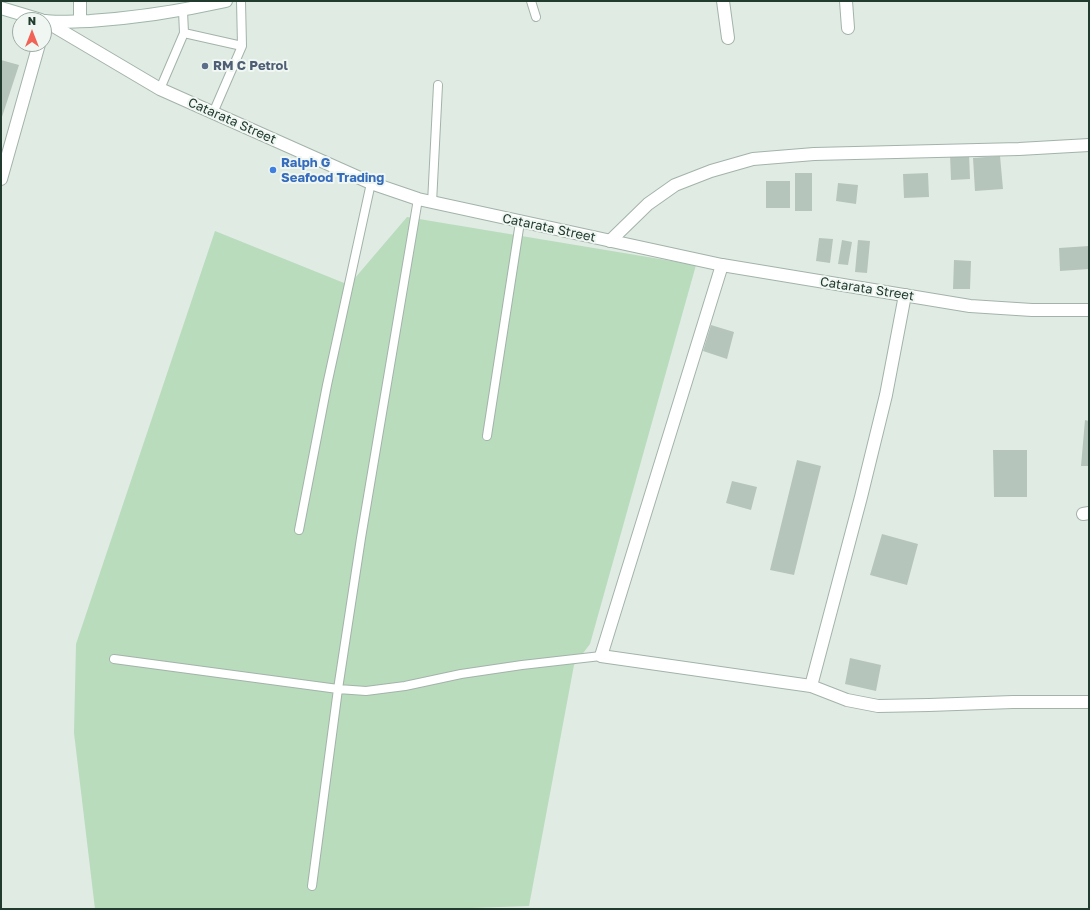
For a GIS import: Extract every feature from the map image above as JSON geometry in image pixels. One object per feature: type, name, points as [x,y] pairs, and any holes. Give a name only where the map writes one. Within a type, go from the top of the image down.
[{"type":"street","points":[[80,1],[80,21]]},
{"type":"street","points":[[52,22],[124,19],[183,11],[226,1]]},
{"type":"street","points":[[723,1],[728,38]]},
{"type":"street","points":[[846,1],[848,28]]},
{"type":"street","points":[[1,8],[13,12]]},
{"type":"street","name":"Catarata Street","points":[[52,27],[160,89],[371,183],[432,203],[722,265],[970,306],[1032,310],[1089,310]]},
{"type":"street","points":[[1,179],[37,52]]},
{"type":"street","points":[[610,241],[648,204],[675,186],[711,171],[753,159],[814,154],[1019,149],[1089,145]]},
{"type":"street","points":[[722,265],[601,656],[811,686],[846,700],[878,706],[1013,702],[1089,702]]},
{"type":"street","points":[[811,686],[861,497],[886,395],[905,295]]},
{"type":"lane","points":[[213,113],[242,46],[241,1]]},
{"type":"lane","points":[[531,1],[536,17]]},
{"type":"lane","points":[[160,89],[184,33],[183,11]]},
{"type":"lane","points":[[184,33],[242,46]]},
{"type":"lane","points":[[432,203],[438,85]]},
{"type":"lane","points":[[299,530],[326,384],[371,183]]},
{"type":"lane","points":[[312,886],[338,689],[361,538],[418,199]]},
{"type":"lane","points":[[488,436],[520,222]]},
{"type":"lane","points":[[114,659],[338,689],[366,690],[405,686],[492,669],[601,656]]},
{"type":"green space","points":[[407,217],[696,265],[590,644],[574,665],[529,906],[441,909],[95,909],[74,733],[76,644],[215,231],[349,285]]},
{"type":"building","points":[[1,60],[19,65],[1,120]]},
{"type":"building","points":[[969,153],[970,179],[951,180],[950,154]]},
{"type":"building","points":[[1000,156],[1003,189],[975,191],[973,158]]},
{"type":"building","points":[[795,173],[812,173],[812,211],[795,211]]},
{"type":"building","points":[[928,173],[929,197],[904,198],[903,174]]},
{"type":"building","points":[[766,181],[790,181],[790,208],[766,208]]},
{"type":"building","points":[[838,183],[858,185],[856,204],[836,201]]},
{"type":"building","points":[[819,238],[833,239],[830,263],[816,261]]},
{"type":"building","points":[[842,240],[852,242],[848,265],[838,264]]},
{"type":"building","points":[[858,240],[870,241],[867,273],[855,272]]},
{"type":"building","points":[[1089,246],[1089,269],[1060,271],[1059,248]]},
{"type":"building","points":[[954,260],[971,261],[970,289],[953,289]]},
{"type":"building","points":[[711,325],[734,332],[727,359],[703,351]]},
{"type":"building","points":[[1085,420],[1089,421],[1089,466],[1081,466]]},
{"type":"building","points":[[993,450],[1027,450],[1027,497],[994,497]]},
{"type":"building","points":[[797,460],[821,466],[794,575],[770,570]]},
{"type":"building","points":[[732,481],[757,487],[751,510],[726,503]]},
{"type":"building","points":[[882,534],[918,544],[907,585],[870,575]]},
{"type":"building","points":[[850,658],[881,665],[876,691],[845,684]]},
{"type":"place","name":"RM C Petrol","points":[[205,66]]},
{"type":"place","name":"Ralph G Seafood Trading","points":[[273,170]]}]
